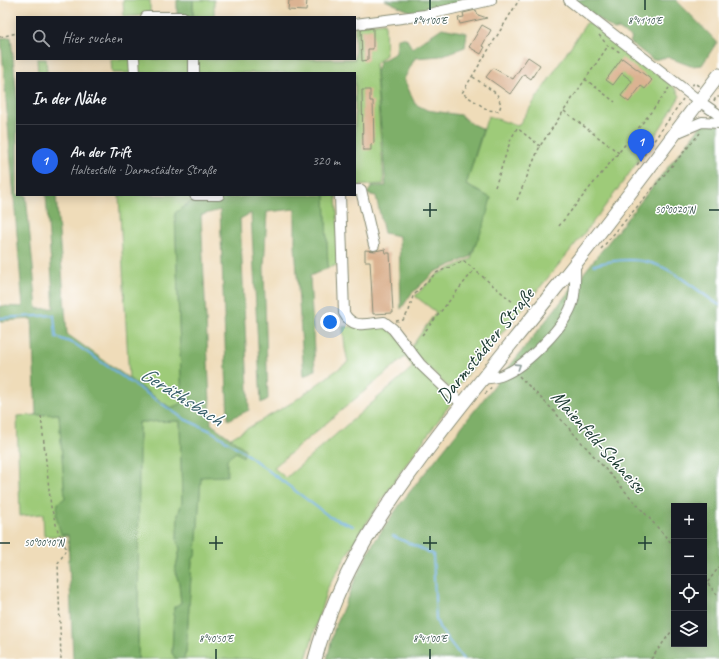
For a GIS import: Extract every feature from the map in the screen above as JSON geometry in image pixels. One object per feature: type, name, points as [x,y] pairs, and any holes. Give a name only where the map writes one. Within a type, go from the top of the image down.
[{"type":"main road","name":"Darmstädter Straße","points":[[315,659],[324,628],[342,583],[373,525],[393,495],[462,404],[575,265],[719,75]]},
{"type":"street","points":[[356,24],[411,18],[491,0]]},
{"type":"street","points":[[569,0],[719,115]]},
{"type":"street","points":[[134,60],[135,72]]},
{"type":"street","points":[[194,60],[194,72]]},
{"type":"street","points":[[676,133],[702,122],[719,123]]},
{"type":"street","points":[[356,190],[361,190],[374,245]]},
{"type":"street","points":[[340,196],[344,313],[348,321],[356,324],[384,322],[393,329],[420,364],[462,404]]},
{"type":"street","points":[[482,380],[502,375],[533,356],[566,317],[573,302],[575,265]]},
{"type":"path","points":[[473,77],[497,94],[501,105],[499,111],[488,110],[462,93],[519,0]]},
{"type":"path","points":[[0,37],[16,34]]},
{"type":"path","points":[[517,200],[540,146],[608,46]]},
{"type":"path","points":[[585,79],[615,102]]},
{"type":"path","points":[[559,226],[598,177],[620,153],[674,82]]},
{"type":"path","points":[[564,111],[620,153]]},
{"type":"path","points":[[600,250],[699,134],[703,126],[702,122]]},
{"type":"path","points":[[495,187],[511,139],[517,128],[540,146]]},
{"type":"path","points":[[384,322],[403,320],[409,311],[413,296],[436,273],[464,262],[514,303]]},
{"type":"path","points":[[422,335],[474,270]]},
{"type":"path","name":"Maienfeld-Schneise","points":[[517,374],[551,408],[671,543]]},
{"type":"path","points":[[483,395],[496,385]]},
{"type":"path","points":[[41,416],[51,507],[58,531],[66,548],[58,563],[61,659]]},
{"type":"path","points":[[719,567],[707,583],[719,597]]},
{"type":"path","points":[[652,659],[671,632]]},
{"type":"green space","points":[[123,0],[150,0],[150,15],[124,16]]},
{"type":"green space","points":[[177,0],[193,0],[193,16],[177,15]]},
{"type":"green space","points":[[193,0],[214,0],[214,16],[193,16]]},
{"type":"green space","points":[[385,0],[467,0],[468,2],[418,15]]},
{"type":"green space","points":[[574,0],[676,0],[717,42],[702,65],[691,66],[667,57],[653,60],[630,42],[632,38],[619,29],[614,30]]},
{"type":"green space","points":[[385,22],[386,55],[375,64],[384,184],[356,186],[356,72],[197,72],[196,60],[356,60],[356,25]]},
{"type":"green space","points":[[587,22],[600,29],[675,88],[680,96],[629,174],[601,211],[453,392],[410,349],[436,312],[415,296],[436,275],[471,259],[491,198],[466,185],[488,116],[518,126]]},
{"type":"green space","points":[[442,28],[467,33],[465,47],[440,56],[415,58],[404,79],[415,104],[427,110],[460,115],[472,124],[483,129],[466,185],[491,198],[484,225],[470,257],[435,272],[411,294],[401,309],[399,236],[384,233],[376,196],[367,194],[372,186],[386,186],[376,73],[379,62],[396,53],[397,38],[406,38],[412,48]]},
{"type":"green space","points":[[11,37],[16,88],[16,196],[26,196],[37,309],[54,308],[46,196],[56,196],[67,334],[170,408],[182,403],[175,213],[193,200],[256,196],[325,196],[328,268],[310,276],[315,370],[304,376],[295,245],[295,209],[267,212],[264,269],[268,399],[261,403],[251,213],[240,219],[249,410],[228,420],[220,210],[201,215],[211,424],[245,449],[243,457],[236,452],[227,459],[227,476],[201,477],[196,554],[192,561],[186,653],[183,659],[176,659],[172,653],[174,607],[181,603],[179,583],[175,571],[180,549],[177,539],[178,515],[182,502],[180,421],[139,422],[138,659],[73,659],[68,535],[61,534],[56,516],[58,503],[65,498],[59,414],[36,415],[32,319],[0,321],[0,306],[23,307],[1,38]]},
{"type":"green space","points":[[37,60],[46,60],[47,72],[38,72]]},
{"type":"green space","points":[[111,60],[192,60],[192,72],[112,72]]},
{"type":"green space","points":[[707,118],[719,126],[719,659],[327,659],[334,630],[354,582],[374,542],[401,503]]},
{"type":"green space","points":[[119,196],[192,196],[193,200],[175,213],[182,404],[171,408],[129,379]]},
{"type":"green space","points":[[325,196],[336,196],[340,264],[328,268]]},
{"type":"green space","points":[[385,324],[454,399],[404,467],[359,534],[327,589],[306,659],[183,659],[186,653],[192,561],[196,554],[201,477],[236,452],[245,449],[231,438],[293,402],[348,362],[343,327]],"holes":[[[405,357],[413,367],[286,478],[275,469],[274,467]]]},
{"type":"green space","points":[[59,414],[68,536],[44,536],[43,514],[20,516],[17,416]]},
{"type":"green space","points":[[180,421],[182,502],[178,515],[177,539],[180,549],[175,571],[179,583],[181,603],[174,607],[172,653],[176,659],[138,659],[139,422]]},
{"type":"building","points":[[289,0],[307,0],[306,11],[288,10]]},
{"type":"building","points":[[476,10],[478,15],[487,18],[460,24],[458,18],[464,17],[463,13]]},
{"type":"building","points":[[482,25],[491,30],[482,46],[485,47],[481,54],[469,47]]},
{"type":"building","points":[[373,28],[373,49],[368,49],[368,60],[362,61],[361,30]]},
{"type":"building","points":[[528,57],[540,65],[531,79],[524,74],[510,94],[486,77],[493,68],[513,79]]},
{"type":"building","points":[[622,58],[652,80],[645,89],[641,86],[629,102],[621,96],[632,81],[622,73],[613,85],[606,80]]},
{"type":"building","points":[[362,90],[370,90],[370,101],[373,101],[374,143],[371,144],[371,150],[363,150]]},
{"type":"building","points":[[385,249],[386,253],[390,253],[393,313],[373,314],[370,261],[365,261],[365,250],[375,251]]},
{"type":"waterway","points":[[594,265],[615,261],[633,260],[648,262],[675,274],[719,305]]},
{"type":"waterway","name":"Geräthsbach","points":[[0,318],[54,315],[56,337],[75,344],[184,419],[211,431],[241,450],[330,517],[353,526]]},
{"type":"waterway","name":"Geräthsbach","points":[[393,536],[433,554],[436,620],[440,629],[463,659]]},
{"type":"place","name":"An der Trift","points":[[641,162]]}]
